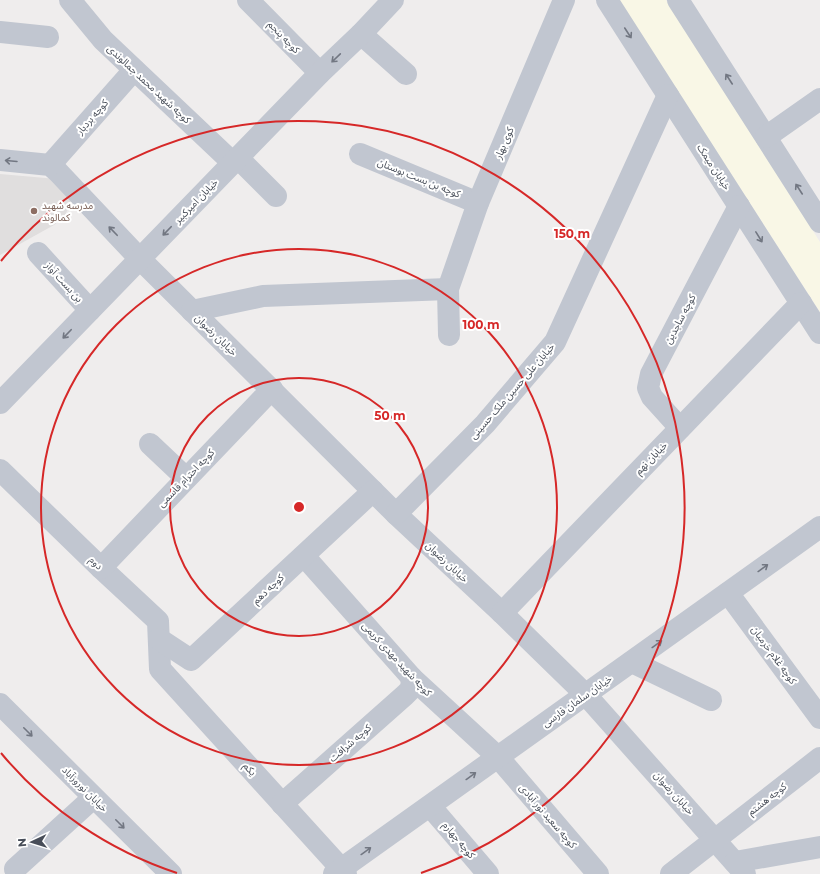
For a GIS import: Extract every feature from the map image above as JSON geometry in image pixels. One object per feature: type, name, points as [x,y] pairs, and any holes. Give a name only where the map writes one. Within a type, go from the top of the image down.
[{"type":"street","name":"کوچه شهید محمد جمالوندی","points":[[70,0],[103,40],[134,70],[276,196]]},
{"type":"street","name":"کوچه پنجم","points":[[248,0],[320,73]]},
{"type":"street","name":"خیابان امیرکبیر","points":[[3,395],[90,310],[393,0]]},
{"type":"street","name":"کوی بهار","points":[[449,335],[448,289],[478,203],[564,0]]},
{"type":"street","name":"خیابان میمک","points":[[607,0],[820,333]]},
{"type":"street","points":[[678,0],[820,222]]},
{"type":"street","points":[[0,32],[48,37]]},
{"type":"street","points":[[361,34],[406,74]]},
{"type":"street","name":"کوچه بردبار","points":[[50,165],[134,70]]},
{"type":"street","name":"خیابان علی حسین ملک حسینی","points":[[396,514],[485,424],[555,342],[668,95]]},
{"type":"street","points":[[766,137],[820,99]]},
{"type":"street","name":"کوچه بن بست بوستان","points":[[360,154],[478,203]]},
{"type":"street","points":[[0,160],[50,165]]},
{"type":"street","name":"خیابان رضوان","points":[[50,165],[140,259],[396,514],[502,613],[586,695],[740,868]]},
{"type":"street","name":"کوچه ساجدین","points":[[680,428],[652,397],[648,388],[651,374],[739,206]]},
{"type":"street","name":"بن بست آواز","points":[[38,253],[90,310]]},
{"type":"street","points":[[192,311],[263,296],[448,289]]},
{"type":"street","name":"خیابان نهم","points":[[502,613],[801,303]]},
{"type":"street","name":"کوچه احترام قاسمی","points":[[101,568],[272,389]]},
{"type":"street","points":[[150,444],[186,478]]},
{"type":"street","name":"دوم","points":[[0,470],[158,621],[160,669]]},
{"type":"street","name":"کوچه دهم","points":[[159,640],[191,660],[373,491]]},
{"type":"street","name":"خیابان سلمان فارسی","points":[[340,872],[820,527]]},
{"type":"street","name":"کوچه شهید مهدی کریمی","points":[[304,556],[412,678],[498,757]]},
{"type":"street","name":"کوچه غلام خرمیان","points":[[728,593],[820,718]]},
{"type":"street","points":[[632,662],[711,700]]},
{"type":"street","name":"یکم","points":[[160,669],[282,804],[340,872]]},
{"type":"street","name":"کوچه شرافت","points":[[282,804],[405,695],[411,689],[412,678]]},
{"type":"street","name":"خیابان نوروزآباد","points":[[3,712],[170,874]]},
{"type":"street","name":"کوچه سعید نور آبادی","points":[[498,757],[598,874]]},
{"type":"street","name":"کوچه هشتم","points":[[671,874],[820,758]]},
{"type":"street","points":[[15,869],[93,798]]},
{"type":"street","name":"کوچه چهارم","points":[[430,806],[488,874]]},
{"type":"street","points":[[740,868],[820,847]]},
{"type":"shaded area","points":[[619,0],[666,0],[820,242],[820,312]]},
{"type":"shaded area","name":"مدرسه شهید کمالوند","points":[[0,174],[57,179],[72,196],[65,215],[54,225],[0,255]]},
{"type":"place","name":"مدرسه شهید کمالوند","points":[[34,211]]}]
